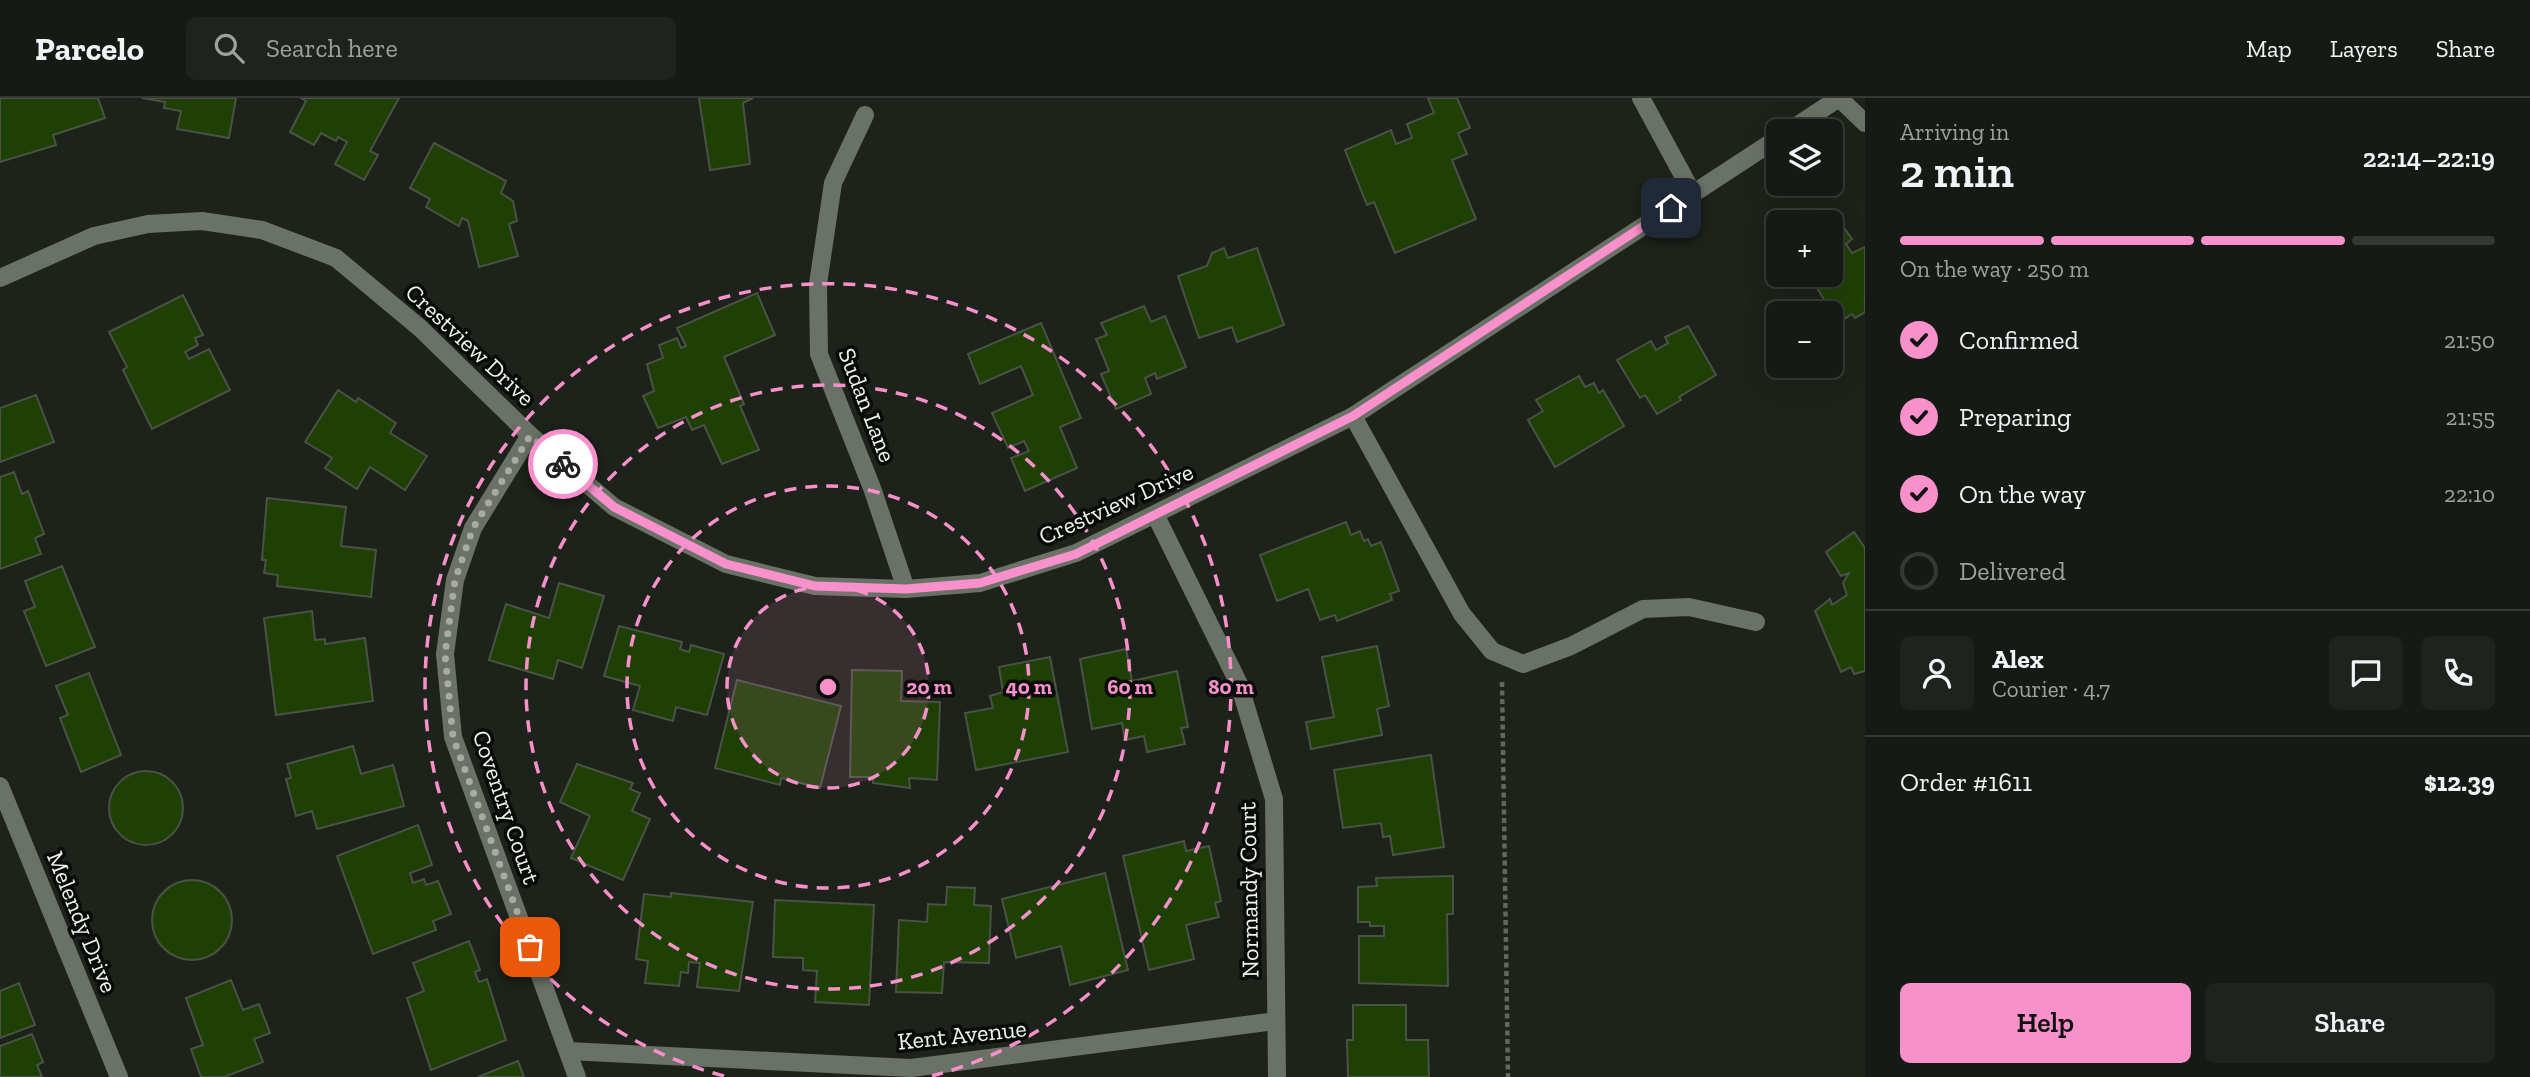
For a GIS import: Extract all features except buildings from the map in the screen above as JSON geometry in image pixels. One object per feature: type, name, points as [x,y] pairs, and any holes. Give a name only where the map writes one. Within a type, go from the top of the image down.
[{"type":"street","points":[[1641,98],[1693,194]]},
{"type":"street","points":[[1807,119],[1839,98],[1865,123]]},
{"type":"street","name":"Sudan Lane","points":[[865,115],[833,183],[818,284],[819,354],[873,488],[906,589]]},
{"type":"street","name":"Crestview Drive","points":[[0,278],[94,236],[148,224],[201,221],[262,230],[336,258],[420,328],[530,436],[614,507],[726,564],[815,586],[906,589],[980,583],[1076,554],[1353,416],[1766,146]]},
{"type":"street","points":[[1353,416],[1462,614],[1492,651],[1523,664],[1571,646],[1643,609],[1689,607],[1756,622]]},
{"type":"street","name":"Coventry Court","points":[[530,436],[473,528],[455,580],[445,654],[453,737],[577,1077]]},
{"type":"street","name":"Normandy Court","points":[[1156,516],[1240,684],[1274,799],[1277,1077]]},
{"type":"street","name":"Melendy Drive","points":[[0,786],[119,1077]]},
{"type":"street","name":"Kent Avenue","points":[[568,1052],[911,1068],[1276,1021]]},
{"type":"path","points":[[1492,651],[1504,688],[1508,1077]]},
{"type":"way so far","points":[[530,947],[453,737],[445,654],[455,580],[473,528],[530,436],[563,464]]},
{"type":"route","points":[[563,464],[614,507],[726,564],[815,586],[906,589],[980,583],[1076,554],[1353,416],[1671,208]]}]
